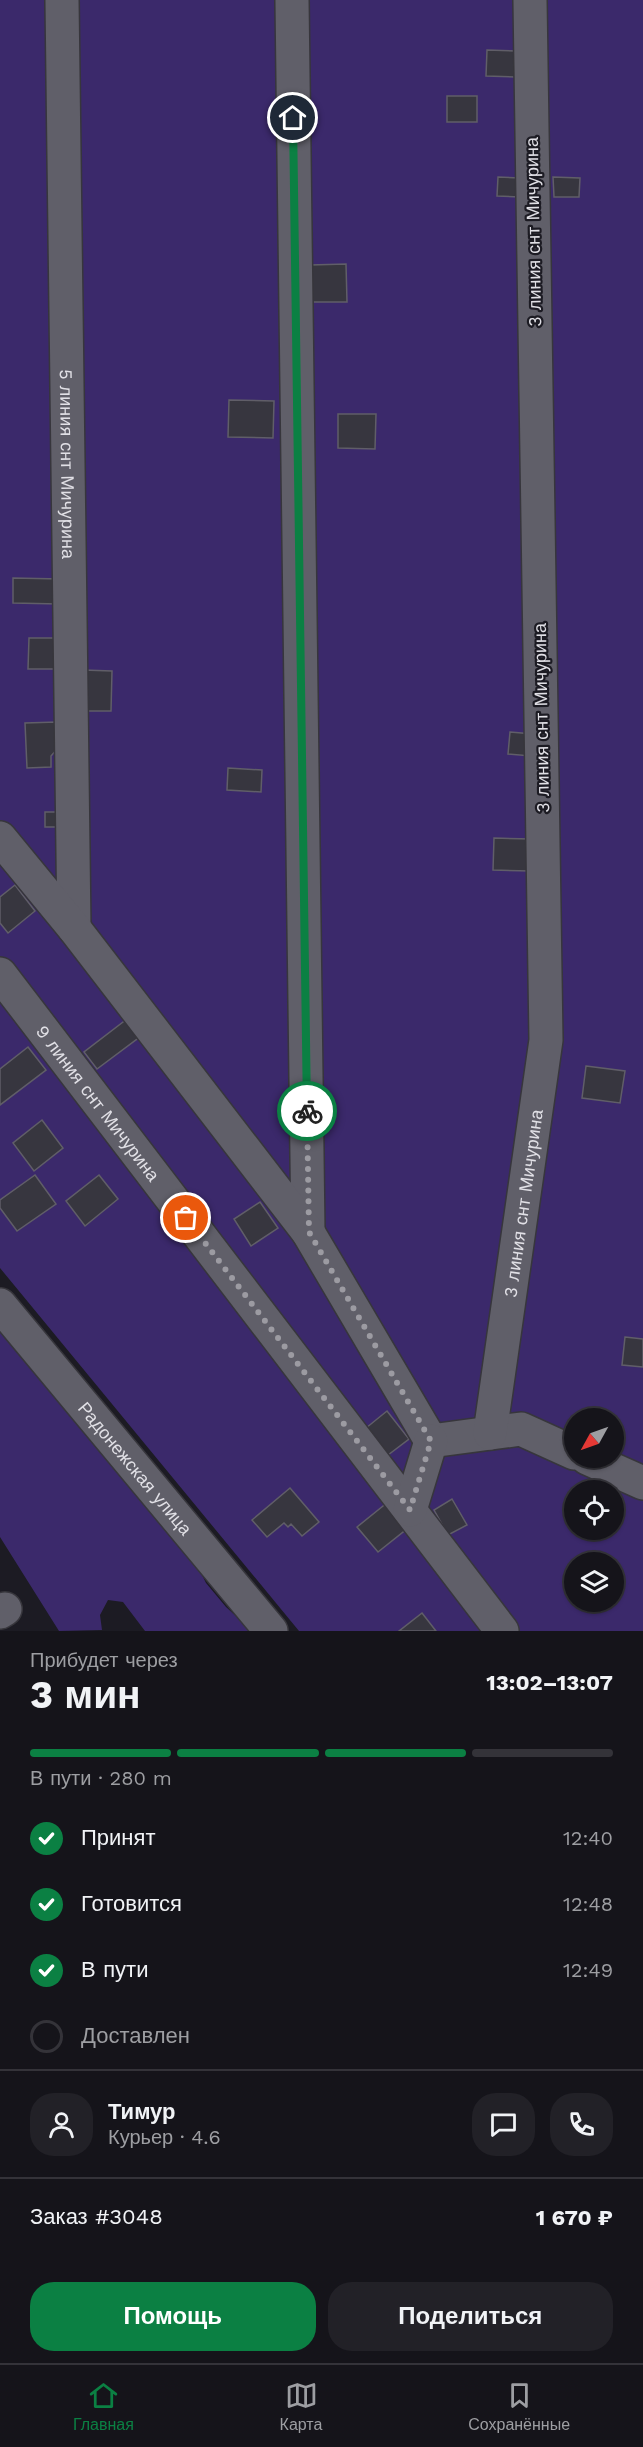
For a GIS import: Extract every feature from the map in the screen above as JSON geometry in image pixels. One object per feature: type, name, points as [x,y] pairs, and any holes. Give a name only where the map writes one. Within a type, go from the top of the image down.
[{"type":"street","name":"5 линия снт Мичурина","points":[[62,0],[74,928]]},
{"type":"street","points":[[292,0],[309,1232]]},
{"type":"street","name":"3 линия снт Мичурина","points":[[490,1433],[546,1040],[530,0]]},
{"type":"street","points":[[0,838],[74,928],[309,1232],[431,1441],[410,1510]]},
{"type":"street","name":"9 линия снт Мичурина","points":[[0,974],[502,1631]]},
{"type":"street","name":"Радонежская улица","points":[[0,1305],[271,1631]]},
{"type":"street","points":[[431,1441],[521,1429],[564,1448]]},
{"type":"street","points":[[609,1468],[643,1483]]},
{"type":"shaded area","points":[[0,0],[643,0],[643,1631],[299,1631],[0,1268]]},
{"type":"shaded area","points":[[0,1320],[19,1335],[65,1357],[89,1386],[189,1523],[199,1569],[206,1583],[226,1607],[252,1631],[145,1631],[123,1602],[108,1600],[100,1615],[102,1630],[59,1631],[0,1537]]},
{"type":"building","points":[[487,50],[516,51],[515,77],[486,76]]},
{"type":"building","points":[[447,96],[477,96],[477,122],[447,122]]},
{"type":"building","points":[[498,177],[520,178],[519,197],[497,196]]},
{"type":"building","points":[[553,177],[580,178],[579,197],[554,197]]},
{"type":"building","points":[[346,264],[347,302],[310,302],[310,265]]},
{"type":"building","points":[[229,400],[274,401],[273,438],[228,437]]},
{"type":"building","points":[[338,414],[376,414],[375,449],[338,448]]},
{"type":"building","points":[[13,578],[60,579],[59,604],[13,603]]},
{"type":"building","points":[[29,638],[64,638],[62,669],[28,669]]},
{"type":"building","points":[[83,670],[112,671],[111,711],[83,711]]},
{"type":"building","points":[[57,722],[59,747],[51,756],[51,767],[27,768],[25,723]]},
{"type":"building","points":[[510,732],[533,734],[531,756],[508,754]]},
{"type":"building","points":[[228,768],[262,770],[261,792],[227,790]]},
{"type":"building","points":[[45,812],[63,812],[64,827],[45,827]]},
{"type":"building","points":[[494,838],[531,839],[530,871],[493,870]]},
{"type":"building","points":[[15,885],[35,911],[8,933],[0,923],[0,897]]},
{"type":"building","points":[[127,1019],[141,1036],[97,1069],[84,1052]]},
{"type":"building","points":[[28,1047],[46,1070],[0,1105],[0,1069]]},
{"type":"building","points":[[586,1066],[625,1071],[620,1103],[582,1098]]},
{"type":"building","points":[[42,1120],[63,1148],[34,1171],[13,1143]]},
{"type":"building","points":[[35,1175],[56,1204],[17,1231],[0,1208],[0,1200]]},
{"type":"building","points":[[99,1175],[118,1199],[85,1226],[66,1201]]},
{"type":"building","points":[[260,1202],[278,1228],[251,1246],[234,1219]]},
{"type":"building","points":[[625,1337],[643,1339],[643,1367],[622,1365]]},
{"type":"building","points":[[387,1411],[409,1439],[388,1455],[366,1428]]},
{"type":"building","points":[[290,1488],[319,1522],[302,1536],[291,1524],[288,1527],[284,1523],[267,1537],[252,1520]]},
{"type":"building","points":[[452,1499],[467,1525],[448,1535],[434,1510]]},
{"type":"building","points":[[388,1502],[408,1528],[378,1552],[357,1527]]},
{"type":"building","points":[[422,1613],[436,1631],[399,1631]]},
{"type":"way so far","points":[[186,1218],[410,1510],[431,1441],[309,1232],[307,1111]]},
{"type":"route","points":[[293,118],[307,1111]]}]
